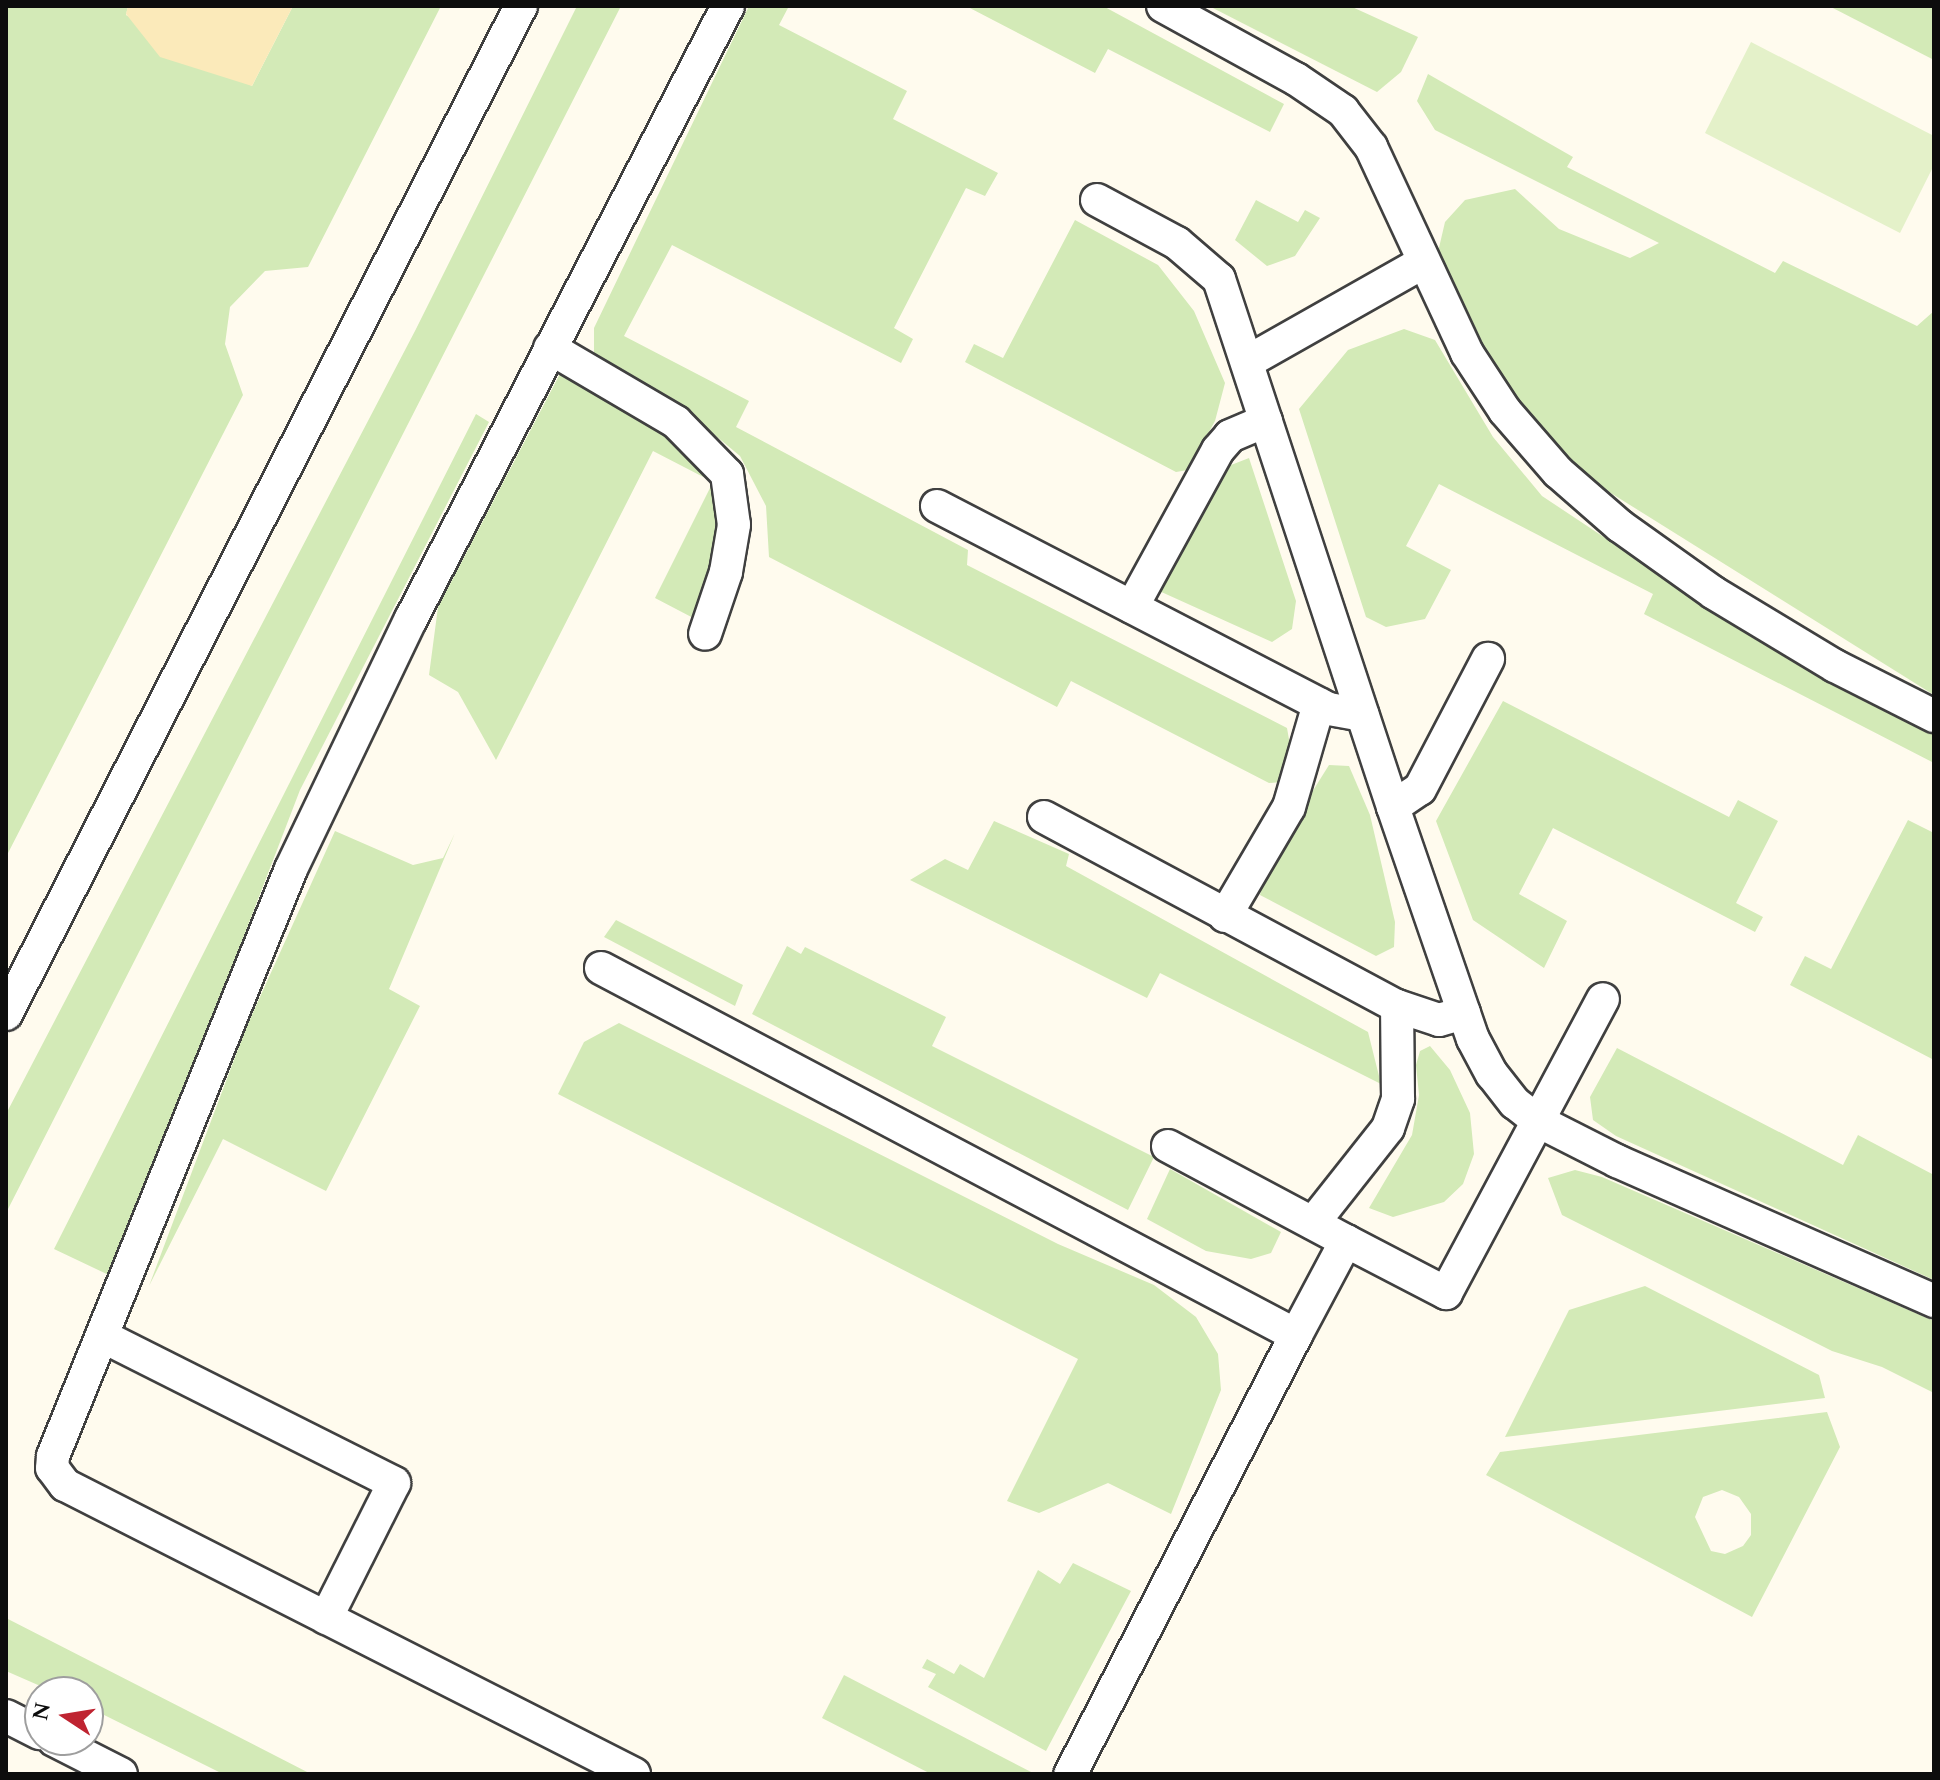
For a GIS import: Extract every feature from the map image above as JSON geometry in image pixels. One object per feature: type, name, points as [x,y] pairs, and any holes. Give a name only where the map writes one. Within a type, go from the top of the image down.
[{"type":"lane","points":[[6,1014],[521,6]]},
{"type":"lane","points":[[634,1774],[58,1478],[53,1456],[291,869],[550,348],[728,6]]},
{"type":"lane","points":[[1163,6],[1343,111],[1371,147],[1422,263],[1475,365],[1505,411],[1558,472],[1620,526],[1714,593],[1835,666],[1934,716]]},
{"type":"lane","points":[[1097,200],[1206,264],[1219,279],[1393,807],[1464,1013],[1492,1074],[1515,1103],[1538,1121],[1617,1161],[1934,1301]]},
{"type":"lane","points":[[1247,362],[1422,263]]},
{"type":"lane","points":[[550,348],[676,422],[727,474],[734,525],[726,572],[705,634]]},
{"type":"lane","points":[[1132,607],[1218,450],[1237,432],[1266,421]]},
{"type":"lane","points":[[937,506],[1319,704],[1345,715],[1362,715]]},
{"type":"lane","points":[[1393,807],[1420,789],[1488,659]]},
{"type":"lane","points":[[1225,916],[1289,807],[1319,704]]},
{"type":"lane","points":[[1044,817],[1397,1006],[1439,1020],[1464,1013]]},
{"type":"lane","points":[[601,968],[1296,1335]]},
{"type":"lane","points":[[1168,1146],[1446,1293],[1603,999]]},
{"type":"lane","points":[[1313,1223],[1388,1128],[1398,1099],[1397,1006]]},
{"type":"lane","points":[[1070,1774],[1346,1241]]},
{"type":"lane","points":[[102,1336],[394,1483],[326,1618]]},
{"type":"lane","points":[[6,1716],[24,1725]]},
{"type":"lane","points":[[86,1756],[121,1774]]},
{"type":"green space","points":[[6,6],[128,6],[126,15],[252,86],[293,6],[441,6],[308,267],[265,271],[230,307],[225,344],[243,395],[6,857]]},
{"type":"green space","points":[[577,6],[621,6],[6,1213],[6,1114],[416,329]]},
{"type":"green space","points":[[749,6],[789,6],[779,25],[907,91],[893,119],[998,173],[985,196],[966,188],[894,328],[913,339],[901,363],[672,245],[624,336],[749,401],[736,427],[968,550],[967,565],[1287,728],[1291,751],[1282,782],[1269,783],[1071,681],[1057,707],[769,557],[766,506],[740,456],[668,396],[594,357],[594,328]]},
{"type":"green space","points":[[966,6],[1103,6],[1284,104],[1270,132],[1108,49],[1095,73]]},
{"type":"green space","points":[[1209,6],[1350,6],[1418,37],[1401,72],[1377,92]]},
{"type":"green space","points":[[1829,6],[1934,6],[1934,60]]},
{"type":"green space","points":[[1751,42],[1934,136],[1934,165],[1900,233],[1705,133]]},
{"type":"green space","points":[[1428,74],[1573,157],[1567,167],[1775,273],[1783,261],[1917,326],[1934,311],[1934,695],[1590,480],[1552,443],[1507,388],[1460,311],[1438,252],[1445,222],[1465,200],[1515,189],[1559,229],[1630,258],[1659,243],[1435,130],[1417,101]]},
{"type":"green space","points":[[1256,200],[1298,222],[1305,210],[1320,218],[1295,256],[1267,266],[1235,240]]},
{"type":"green space","points":[[1075,220],[1158,265],[1194,311],[1225,383],[1215,421],[1188,470],[1176,472],[965,362],[974,344],[1003,358]]},
{"type":"green space","points":[[1404,329],[1435,340],[1493,437],[1542,496],[1682,589],[1934,729],[1934,763],[1644,614],[1653,594],[1439,484],[1406,546],[1451,570],[1425,619],[1386,627],[1366,617],[1299,409],[1348,350]]},
{"type":"green space","points":[[563,368],[673,436],[715,469],[719,551],[699,621],[655,598],[713,482],[653,451],[496,760],[458,692],[429,675],[438,607]]},
{"type":"green space","points":[[476,414],[489,422],[300,790],[113,1277],[54,1249]]},
{"type":"green space","points":[[1249,458],[1296,601],[1292,629],[1272,642],[1157,590],[1182,550],[1204,498],[1226,467]]},
{"type":"green space","points":[[1503,701],[1729,817],[1738,800],[1778,821],[1736,903],[1763,917],[1755,932],[1553,828],[1519,894],[1567,921],[1544,968],[1473,920],[1436,821]]},
{"type":"green space","points":[[1329,765],[1349,766],[1370,815],[1395,922],[1394,947],[1376,956],[1260,895],[1267,864]]},
{"type":"green space","points":[[1908,820],[1934,833],[1934,1060],[1790,985],[1805,956],[1831,969]]},
{"type":"green space","points":[[994,821],[1069,854],[1066,866],[1368,1032],[1381,1084],[1160,973],[1147,998],[910,880],[945,859],[968,870]]},
{"type":"green space","points":[[335,831],[413,865],[443,858],[455,833],[389,989],[420,1006],[326,1191],[223,1139],[149,1286],[246,1028]]},
{"type":"green space","points":[[616,920],[743,985],[735,1006],[604,937]]},
{"type":"green space","points":[[787,946],[801,954],[805,947],[946,1017],[932,1046],[1154,1157],[1128,1210],[752,1014]]},
{"type":"green space","points":[[619,1023],[1058,1244],[1154,1285],[1196,1317],[1218,1354],[1221,1390],[1171,1514],[1108,1483],[1039,1513],[1007,1501],[1078,1359],[558,1094],[584,1042]]},
{"type":"green space","points":[[1430,1046],[1450,1070],[1470,1113],[1474,1154],[1463,1184],[1444,1202],[1393,1217],[1369,1208],[1412,1135],[1419,1095],[1416,1065],[1420,1051]]},
{"type":"green space","points":[[1617,1048],[1843,1165],[1858,1135],[1934,1175],[1934,1280],[1616,1136],[1593,1120],[1590,1097]]},
{"type":"green space","points":[[1170,1169],[1281,1232],[1271,1253],[1251,1259],[1206,1251],[1147,1219]]},
{"type":"green space","points":[[1575,1170],[1602,1177],[1934,1321],[1934,1393],[1882,1367],[1832,1351],[1562,1215],[1548,1178]]},
{"type":"green space","points":[[1645,1286],[1819,1375],[1825,1398],[1505,1437],[1569,1310]]},
{"type":"green space","points":[[1827,1412],[1840,1447],[1752,1617],[1486,1475],[1500,1452]],"holes":[[[1722,1490],[1739,1497],[1751,1514],[1751,1535],[1743,1546],[1725,1554],[1711,1551],[1695,1517],[1703,1497]]]},
{"type":"green space","points":[[1073,1563],[1131,1591],[1046,1751],[928,1687],[936,1674],[922,1668],[927,1659],[954,1674],[960,1664],[984,1678],[1038,1570],[1060,1584]]},
{"type":"green space","points":[[6,1618],[311,1774],[223,1774],[104,1715],[104,1676],[24,1676],[24,1679],[6,1671]]},
{"type":"green space","points":[[844,1675],[1035,1774],[931,1774],[822,1718]]},
{"type":"sand","points":[[128,6],[293,6],[252,86],[160,57],[126,14]]}]
